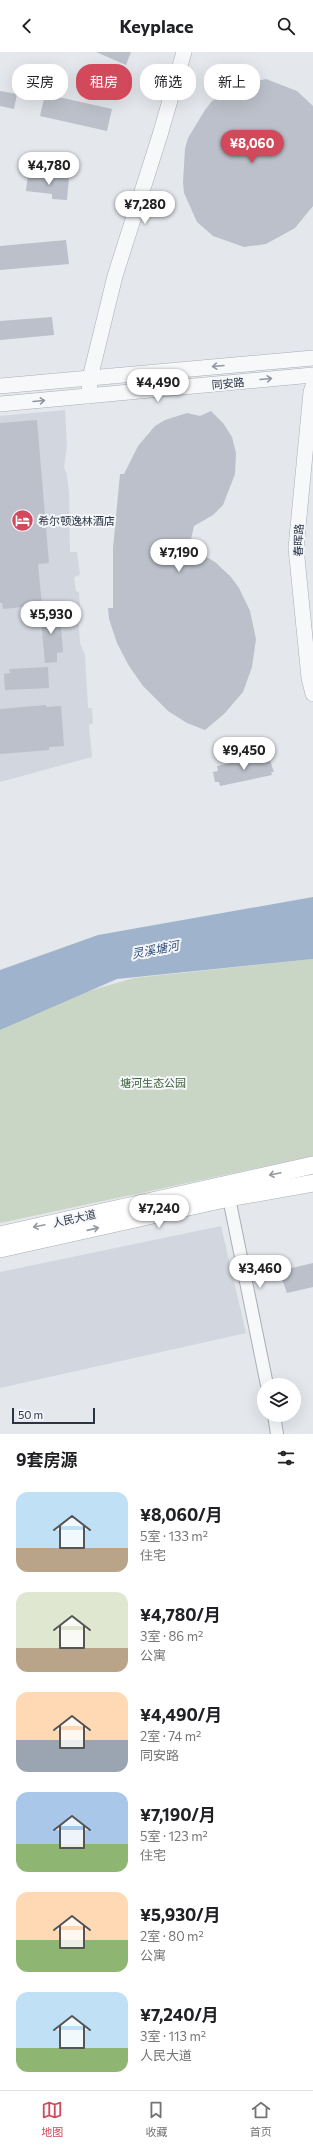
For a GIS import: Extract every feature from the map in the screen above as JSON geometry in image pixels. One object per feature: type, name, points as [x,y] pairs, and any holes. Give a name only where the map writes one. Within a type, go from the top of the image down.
[{"type":"main road","name":"人民大道","points":[[0,1235],[313,1166]]},
{"type":"main road","name":"人民大道","points":[[0,1249],[230,1198],[313,1183]]},
{"type":"street","points":[[89,396],[90,378],[115,276],[160,135],[184,52]]},
{"type":"street","name":"同安路","points":[[0,386],[313,358]]},
{"type":"street","name":"同安路","points":[[0,404],[313,375]]},
{"type":"street","name":"春晖路","points":[[313,386],[311,392],[296,548],[309,678],[313,694]]},
{"type":"street","points":[[230,1198],[267,1378]]},
{"type":"street","points":[[275,1422],[277,1434]]},
{"type":"shaded area","name":"希尔顿逸林酒店","points":[[65,410],[67,447],[64,467],[67,475],[69,493],[70,552],[77,552],[80,575],[74,577],[76,591],[79,592],[80,611],[78,615],[80,643],[85,655],[88,708],[92,708],[93,723],[89,725],[92,757],[0,782],[0,416]]},
{"type":"shaded area","points":[[221,1226],[246,1333],[0,1388],[0,1272]]},
{"type":"green space","name":"塘河生态公园","points":[[313,959],[313,1156],[0,1223],[0,1017],[134,978]]},
{"type":"water","name":"灵溪塘河","points":[[313,897],[313,959],[117,979],[0,1030],[0,970],[98,935]]},
{"type":"building","points":[[96,52],[131,52],[126,64]]},
{"type":"building","points":[[266,79],[297,91],[313,106],[313,206],[295,228],[266,244],[244,247],[213,236],[197,222],[184,193],[183,182],[185,149],[188,138],[212,101],[260,100],[260,80]]},
{"type":"building","points":[[0,91],[12,93],[12,100],[16,100],[14,109],[0,106]]},
{"type":"building","points":[[68,99],[112,109],[107,131],[40,116],[44,100]]},
{"type":"building","points":[[28,174],[69,178],[67,200],[52,199],[52,194],[26,191]]},
{"type":"building","points":[[66,240],[69,264],[0,270],[0,246]]},
{"type":"building","points":[[52,317],[54,335],[0,340],[0,321]]},
{"type":"building","points":[[211,411],[223,423],[232,437],[236,453],[235,474],[223,505],[213,515],[194,526],[191,539],[194,550],[215,562],[231,577],[239,588],[250,611],[256,639],[252,667],[243,692],[224,714],[205,730],[187,723],[168,711],[143,686],[129,666],[117,643],[109,619],[108,608],[113,608],[113,548],[120,474],[124,474],[138,446],[155,426],[165,420],[187,413],[200,416]]},
{"type":"building","points":[[37,420],[49,563],[38,564],[42,605],[3,609],[2,603],[0,603],[0,423]]},
{"type":"building","points":[[40,609],[55,609],[55,616],[60,615],[63,652],[57,653],[57,662],[45,663]]},
{"type":"building","points":[[48,667],[49,688],[5,690],[4,674],[10,673],[9,669]]},
{"type":"building","points":[[46,705],[46,707],[61,706],[64,746],[49,747],[49,750],[0,754],[0,709]]},
{"type":"building","points":[[268,755],[274,772],[271,772],[272,775],[220,786],[219,782],[215,782],[213,772],[218,771],[217,766]]},
{"type":"building","points":[[313,1263],[313,1287],[287,1293],[279,1271]]},
{"type":"place","name":"希尔顿逸林酒店","points":[[23,520]]}]
